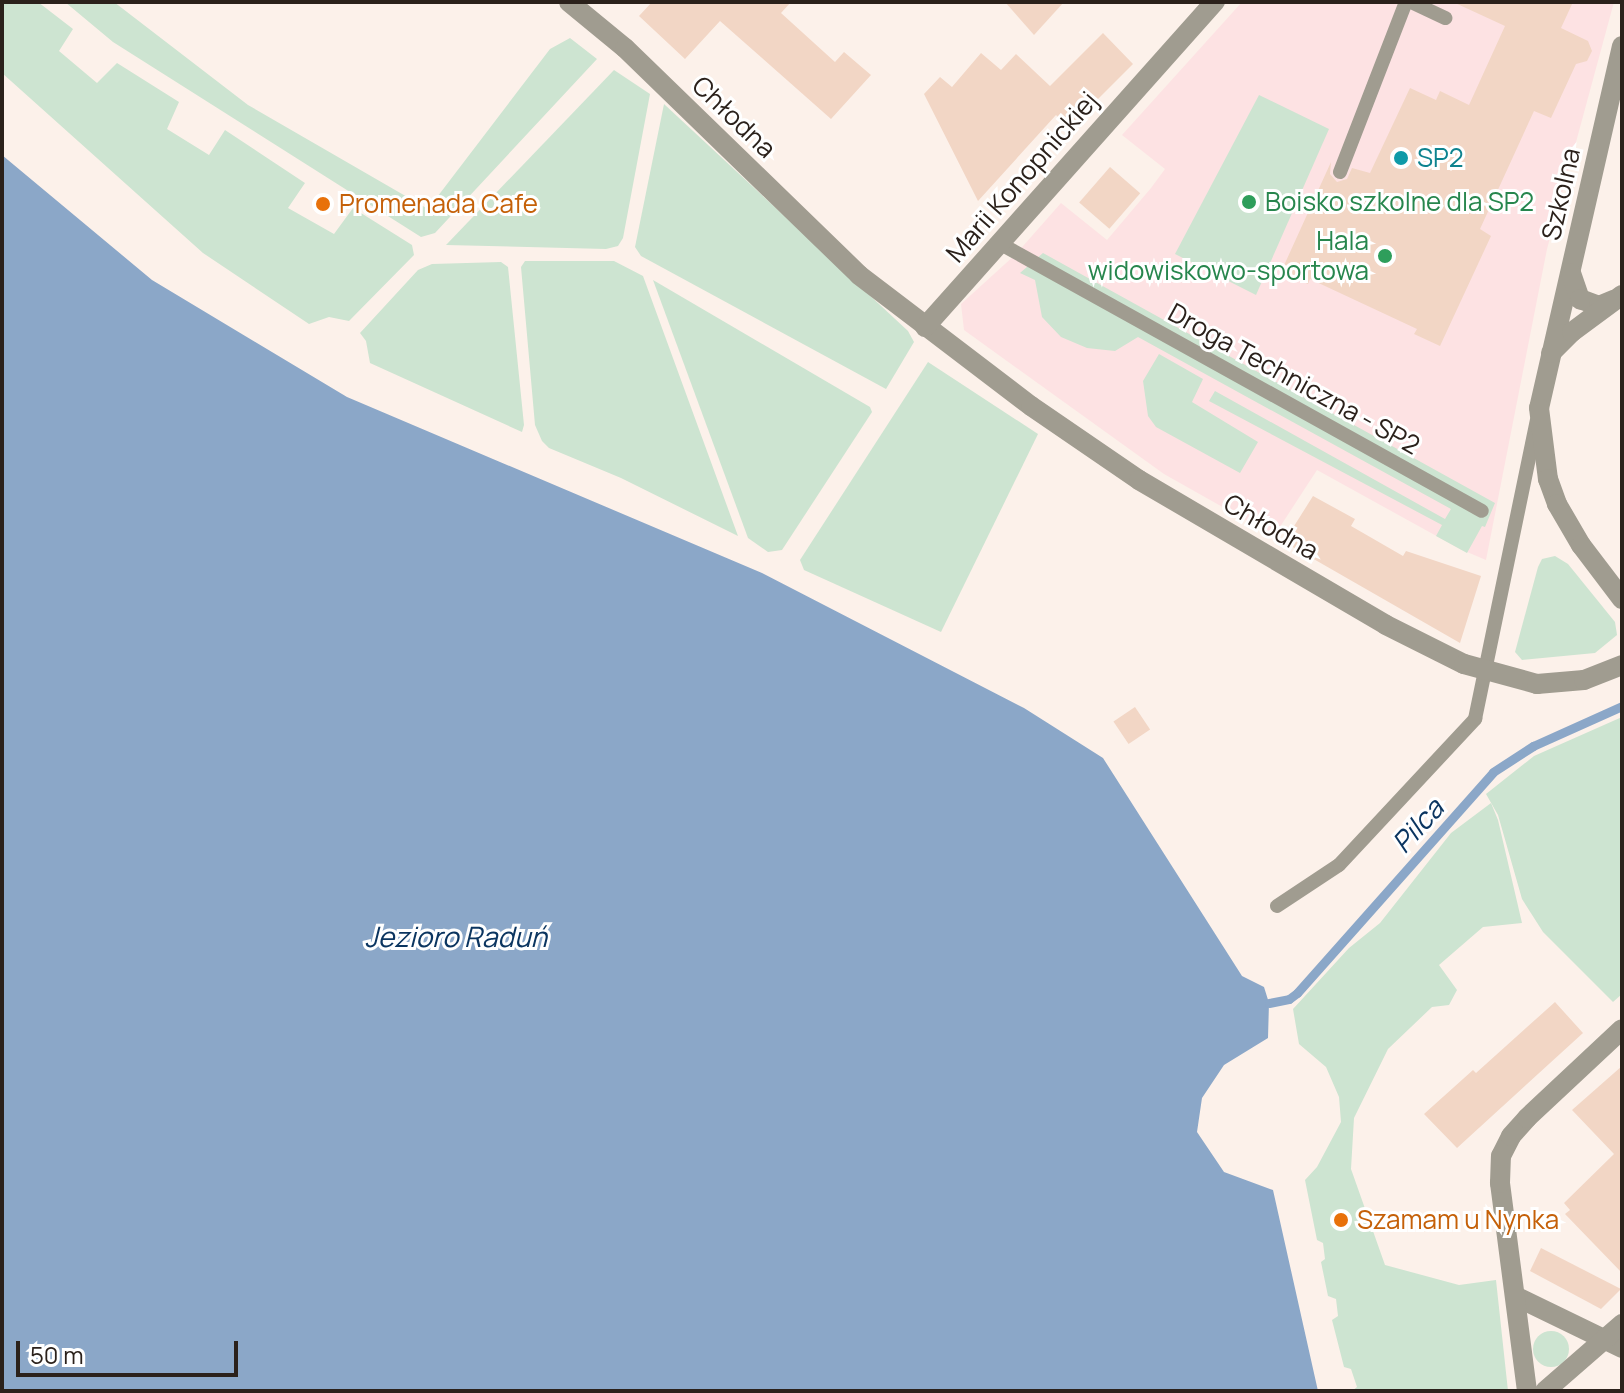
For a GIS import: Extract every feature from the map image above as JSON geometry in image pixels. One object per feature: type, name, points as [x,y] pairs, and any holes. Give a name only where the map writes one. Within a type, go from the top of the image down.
[{"type":"street","name":"Chłodna","points":[[569,2],[625,48],[859,275],[925,327],[1139,480],[1386,625],[1464,664],[1537,684],[1584,680],[1622,665]]},
{"type":"street","name":"Marii Konopnickiej","points":[[925,327],[1215,2]]},
{"type":"street","name":"Szkolna","points":[[1622,46],[1539,408],[1548,479],[1557,504],[1581,545],[1622,599]]},
{"type":"street","points":[[1571,265],[1571,278],[1580,299],[1599,306],[1619,297]]},
{"type":"street","points":[[1551,354],[1572,332],[1619,297]]},
{"type":"street","points":[[1527,1391],[1500,1183],[1501,1156],[1511,1136],[1527,1118],[1622,1029]]},
{"type":"street","points":[[1517,1297],[1614,1344]]},
{"type":"street","points":[[1545,1391],[1614,1344],[1622,1324]]},
{"type":"lane","points":[[1340,172],[1408,2],[1446,18]]},
{"type":"lane","name":"Droga Techniczna - SP2","points":[[999,243],[1482,511]]},
{"type":"lane","points":[[1277,906],[1339,865],[1475,719],[1539,408]]},
{"type":"shaded area","points":[[1242,2],[1614,2],[1547,249],[1486,560],[1460,549],[1317,470],[1274,536],[1164,474],[964,330],[961,304],[1016,254],[1061,203],[1107,240],[1165,169],[1122,135]]},
{"type":"green space","points":[[2,2],[38,2],[73,29],[59,51],[97,83],[117,63],[179,102],[167,129],[209,155],[225,130],[305,183],[288,208],[334,234],[353,208],[412,245],[414,255],[349,321],[329,317],[309,324],[203,253],[2,73]]},
{"type":"green space","points":[[65,2],[114,2],[248,105],[428,209],[550,49],[570,38],[597,59],[435,233],[421,237],[113,42]]},
{"type":"green space","points":[[614,70],[650,94],[623,238],[618,246],[606,249],[446,245]]},
{"type":"green space","name":"Boisko szkolne dla SP2","points":[[1259,95],[1329,129],[1256,295],[1175,254]]},
{"type":"green space","points":[[664,104],[908,331],[914,342],[886,389],[641,256],[635,247]]},
{"type":"green space","points":[[1043,253],[1495,503],[1485,527],[1482,526],[1467,553],[1436,536],[1442,525],[1209,401],[1215,391],[1445,519],[1451,509],[1138,337],[1115,351],[1087,348],[1061,337],[1042,317],[1035,280],[1020,273]]},
{"type":"green space","points":[[525,261],[614,261],[643,276],[738,536],[621,478],[549,448],[542,441],[535,425],[521,267]]},
{"type":"green space","points":[[501,262],[508,267],[524,425],[522,432],[370,363],[366,341],[360,333],[418,270],[432,264]]},
{"type":"green space","points":[[653,280],[870,407],[872,412],[782,550],[768,552],[748,538]]},
{"type":"green space","points":[[1159,354],[1203,379],[1192,402],[1258,442],[1240,473],[1156,427],[1148,416],[1143,381]]},
{"type":"green space","points":[[928,362],[1038,434],[941,632],[804,570],[800,560]]},
{"type":"green space","points":[[1555,556],[1568,564],[1615,622],[1617,635],[1595,653],[1522,660],[1515,652],[1538,567],[1542,559]]},
{"type":"green space","points":[[1622,717],[1622,994],[1613,1002],[1543,932],[1522,899],[1498,815],[1486,794],[1534,756]]},
{"type":"green space","points":[[1491,803],[1498,820],[1522,923],[1483,927],[1439,965],[1457,990],[1449,1005],[1432,1007],[1388,1049],[1354,1118],[1351,1169],[1385,1265],[1459,1285],[1496,1280],[1508,1391],[1352,1391],[1357,1387],[1351,1369],[1344,1367],[1332,1320],[1338,1316],[1336,1299],[1328,1296],[1321,1262],[1325,1259],[1323,1243],[1317,1240],[1305,1180],[1317,1167],[1341,1122],[1339,1097],[1326,1067],[1299,1044],[1293,1009],[1349,948],[1380,923],[1451,833]]},
{"type":"green space","points":[[1551,1331],[1563,1337],[1569,1349],[1563,1361],[1551,1367],[1539,1361],[1533,1349],[1539,1337]]},
{"type":"water","name":"Jezioro Raduń","points":[[2,155],[152,280],[347,397],[762,573],[1024,708],[1103,758],[1242,976],[1264,987],[1269,1003],[1268,1038],[1224,1065],[1202,1098],[1197,1132],[1224,1172],[1273,1190],[1318,1391],[2,1391]]},
{"type":"building","points":[[652,2],[791,2],[781,13],[835,62],[844,52],[871,75],[831,119],[720,21],[685,59],[639,16]]},
{"type":"building","points":[[1005,2],[1064,2],[1034,35]]},
{"type":"building","points":[[1453,2],[1573,2],[1561,28],[1588,41],[1592,51],[1587,61],[1576,64],[1551,118],[1534,111],[1480,229],[1491,236],[1440,346],[1414,334],[1417,329],[1310,279],[1308,284],[1281,272],[1331,162],[1330,174],[1337,182],[1347,179],[1352,168],[1370,173],[1410,88],[1436,100],[1440,91],[1469,105],[1505,26]]},
{"type":"building","points":[[1103,33],[1133,64],[1069,128],[1056,115],[978,201],[924,94],[940,77],[952,87],[981,53],[1001,70],[1016,54],[1050,86]]},
{"type":"building","points":[[1110,167],[1140,193],[1109,229],[1079,202]]},
{"type":"building","points":[[1313,496],[1355,519],[1351,526],[1403,556],[1406,551],[1481,576],[1460,643],[1284,542]]},
{"type":"building","points":[[1135,707],[1150,729],[1129,744],[1113,722]]},
{"type":"building","points":[[1555,1002],[1583,1033],[1457,1148],[1424,1114],[1473,1070],[1476,1073]]},
{"type":"building","points":[[1622,1066],[1622,1273],[1565,1214],[1570,1210],[1564,1203],[1614,1154],[1572,1110]]},
{"type":"building","points":[[1541,1248],[1621,1289],[1601,1309],[1530,1271]]},
{"type":"waterway","name":"Pilca","points":[[1269,1003],[1289,999],[1297,993],[1493,772],[1533,746],[1622,706]]},
{"type":"place","name":"SP2","points":[[1401,158]]},
{"type":"place","name":"Boisko szkolne dla SP2","points":[[1249,202]]},
{"type":"place","name":"Promenada Cafe","points":[[323,204]]},
{"type":"place","name":"Hala widowiskowo-sportowa","points":[[1385,256]]},
{"type":"place","name":"Szamam u Nynka","points":[[1341,1220]]}]
